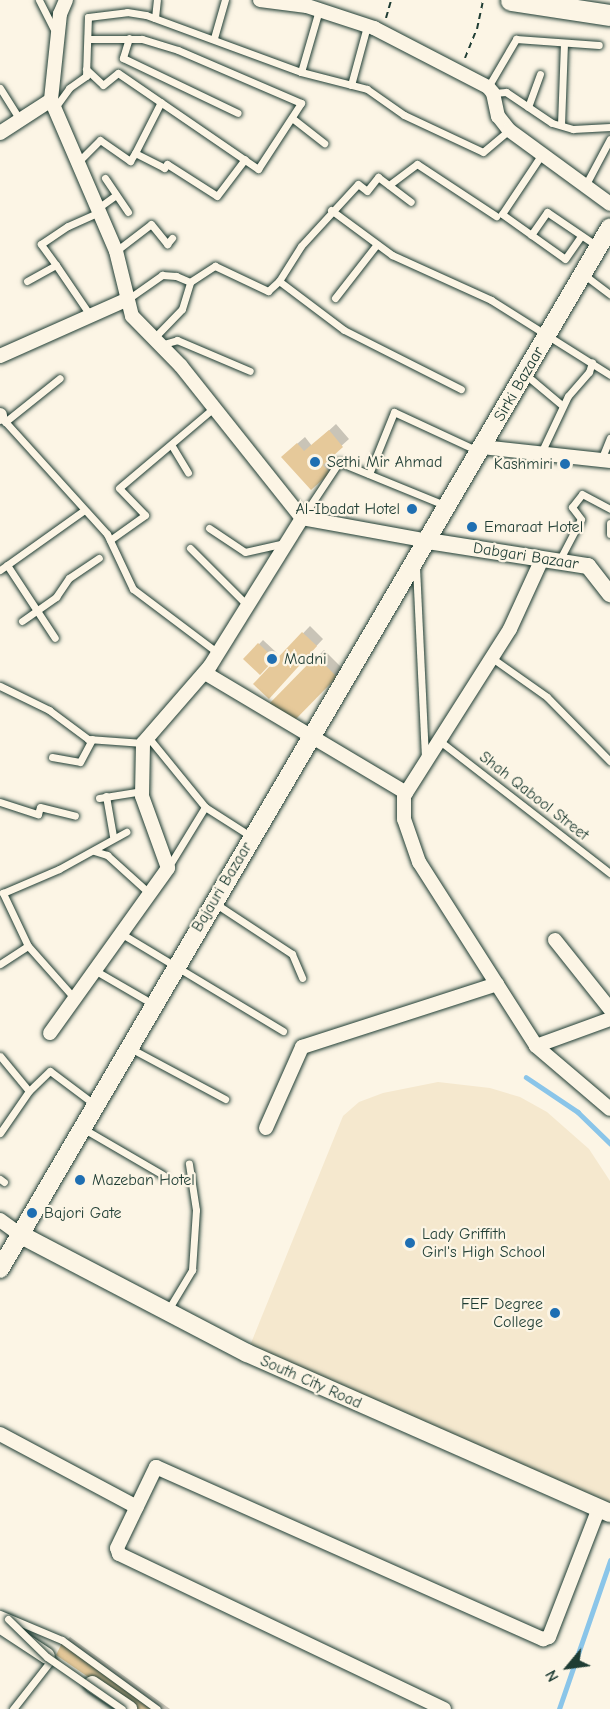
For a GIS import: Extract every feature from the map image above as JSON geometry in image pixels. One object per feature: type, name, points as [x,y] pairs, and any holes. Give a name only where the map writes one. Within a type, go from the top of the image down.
[{"type":"main road","points":[[511,0],[610,15]]},
{"type":"main road","name":"Sirki Bazaar","points":[[428,541],[610,227]]},
{"type":"main road","name":"Bajauri Bazaar","points":[[0,1269],[127,1047],[428,541]]},
{"type":"main road","name":"South City Road","points":[[21,1235],[247,1353],[604,1511]]},
{"type":"street","points":[[52,0],[60,14]]},
{"type":"street","points":[[66,0],[60,14],[53,104],[116,251],[126,300],[132,316],[215,407],[302,518],[428,541]]},
{"type":"street","points":[[260,0],[319,10],[367,26],[490,90],[498,116],[509,130],[610,204]]},
{"type":"street","points":[[0,133],[20,120],[53,104]]},
{"type":"street","points":[[0,356],[126,300]]},
{"type":"street","points":[[481,449],[605,460]]},
{"type":"street","points":[[50,1033],[76,1000],[168,868],[142,791],[146,740],[205,673],[302,518]]},
{"type":"street","name":"Dabgari Bazaar","points":[[428,541],[588,566],[610,594]]},
{"type":"street","points":[[542,559],[492,658],[441,742],[406,793],[404,819],[419,862],[536,1046],[610,1109]]},
{"type":"street","points":[[205,673],[310,738],[406,793]]},
{"type":"street","points":[[536,1046],[609,1018],[555,940]]},
{"type":"street","points":[[266,1128],[297,1053],[309,1043],[497,984]]},
{"type":"street","points":[[0,1220],[21,1235]]},
{"type":"street","points":[[0,1434],[137,1507]]},
{"type":"street","points":[[444,1709],[119,1554],[117,1548],[158,1467],[543,1639],[549,1637],[604,1511]]},
{"type":"street","points":[[4,1622],[52,1659],[129,1709]]},
{"type":"lane","points":[[39,0],[58,37]]},
{"type":"lane","points":[[155,18],[157,0]]},
{"type":"lane","points":[[214,38],[225,0]]},
{"type":"lane","points":[[301,72],[319,10]]},
{"type":"lane","points":[[53,104],[69,88],[84,80],[88,17],[126,12],[155,18],[214,38],[301,72],[367,89],[404,115],[483,152],[509,130]]},
{"type":"lane","points":[[351,86],[367,26]]},
{"type":"lane","points":[[86,69],[103,85],[118,73],[258,169],[301,103],[178,50],[129,38],[88,39]]},
{"type":"lane","points":[[129,38],[123,58],[238,113]]},
{"type":"lane","points":[[599,45],[516,39],[490,90],[506,92],[528,107],[573,129],[610,127]]},
{"type":"lane","points":[[561,125],[564,42]]},
{"type":"lane","points":[[528,107],[540,74]]},
{"type":"lane","points":[[0,88],[20,120]]},
{"type":"lane","points":[[78,162],[100,140],[130,161],[161,102]]},
{"type":"lane","points":[[292,118],[324,143]]},
{"type":"lane","points":[[585,186],[610,140]]},
{"type":"lane","points":[[135,153],[164,168],[167,164],[217,196],[245,159]]},
{"type":"lane","points":[[542,154],[502,214],[565,259],[581,236]]},
{"type":"lane","points":[[389,185],[417,164],[496,216]]},
{"type":"lane","points":[[157,342],[182,309],[190,282],[215,266],[267,291],[279,280],[331,210],[358,184],[367,191],[378,177],[411,202]]},
{"type":"lane","points":[[105,178],[128,212]]},
{"type":"lane","points":[[90,315],[41,244],[98,210],[116,195]]},
{"type":"lane","points":[[331,210],[392,255],[491,300],[610,375]]},
{"type":"lane","points":[[531,235],[547,212],[598,247]]},
{"type":"lane","points":[[116,251],[151,224],[168,244],[172,238]]},
{"type":"lane","points":[[335,298],[377,244]]},
{"type":"lane","points":[[27,281],[56,265]]},
{"type":"lane","points":[[583,274],[610,294]]},
{"type":"lane","points":[[126,300],[162,275],[176,276],[190,282]]},
{"type":"lane","points":[[279,280],[344,330],[461,389]]},
{"type":"lane","points":[[157,342],[177,340],[250,371]]},
{"type":"lane","points":[[541,453],[563,406],[592,362]]},
{"type":"lane","points":[[525,374],[563,406]]},
{"type":"lane","points":[[60,378],[2,418],[110,540],[132,589],[218,653]]},
{"type":"lane","points":[[110,540],[145,515],[119,488],[172,446],[215,407]]},
{"type":"lane","points":[[369,474],[394,412],[481,449]]},
{"type":"lane","points":[[605,460],[610,438]]},
{"type":"lane","points":[[172,446],[188,473]]},
{"type":"lane","points":[[302,518],[339,462],[448,506]]},
{"type":"lane","points":[[560,561],[581,519],[572,507],[582,494],[610,509]]},
{"type":"lane","points":[[55,638],[37,610],[3,567],[83,511]]},
{"type":"lane","points":[[610,523],[610,534]]},
{"type":"lane","points":[[209,528],[245,552],[285,543]]},
{"type":"lane","points":[[190,548],[247,605]]},
{"type":"lane","points":[[22,621],[56,597],[69,578],[99,558]]},
{"type":"lane","points":[[416,561],[425,766]]},
{"type":"lane","points":[[492,658],[547,697],[610,761]]},
{"type":"lane","points":[[0,686],[49,710],[92,739],[146,740],[204,807],[252,837]]},
{"type":"lane","points":[[52,757],[80,762],[92,739]]},
{"type":"lane","name":"Shah Qabool Street","points":[[441,742],[610,873]]},
{"type":"lane","points":[[112,836],[103,797],[142,791]]},
{"type":"lane","points":[[0,802],[38,814],[40,807],[75,816]]},
{"type":"lane","points":[[168,868],[204,807]]},
{"type":"lane","points":[[76,1000],[28,946],[3,893],[94,851],[112,836],[126,832]]},
{"type":"lane","points":[[94,851],[107,855],[150,894]]},
{"type":"lane","points":[[213,902],[292,954],[302,978]]},
{"type":"lane","points":[[122,934],[283,1031]]},
{"type":"lane","points":[[0,964],[28,946]]},
{"type":"lane","points":[[96,971],[153,1004]]},
{"type":"lane","points":[[127,1047],[225,1099]]},
{"type":"lane","points":[[0,1056],[29,1090]]},
{"type":"lane","points":[[0,1133],[29,1090],[50,1071],[94,1104]]},
{"type":"lane","points":[[81,1127],[163,1175]]},
{"type":"lane","points":[[167,1312],[192,1270],[195,1210],[189,1164]]},
{"type":"lane","points":[[0,1614],[4,1622],[47,1657],[122,1709]]},
{"type":"lane","points":[[4,1622],[62,1640],[157,1709]]},
{"type":"lane","points":[[13,1709],[52,1659]]},
{"type":"path","points":[[381,32],[391,0]]},
{"type":"path","points":[[459,72],[477,29],[483,0]]},
{"type":"shaded area","name":"Lady Griffith Girl's High School","points":[[438,1082],[490,1088],[520,1097],[547,1112],[589,1149],[610,1181],[610,1513],[247,1353],[343,1116],[359,1102],[383,1093]]},
{"type":"building","points":[[329,430],[343,447],[323,465],[330,473],[311,490],[281,457],[297,443],[304,451]]},
{"type":"building","points":[[302,632],[317,646],[269,699],[253,684]]},
{"type":"building","points":[[258,643],[275,659],[260,675],[243,659]]},
{"type":"building","points":[[316,656],[337,677],[293,722],[267,706]]},
{"type":"building","points":[[62,1643],[154,1709],[135,1709],[56,1655]]},
{"type":"waterway","points":[[526,1077],[578,1112],[610,1143]]},
{"type":"waterway","points":[[559,1709],[610,1561]]},
{"type":"place","name":"Sethi Mir Ahmad","points":[[315,462]]},
{"type":"place","name":"Kashmiri","points":[[565,464]]},
{"type":"place","name":"Al-Ibadat Hotel","points":[[412,509]]},
{"type":"place","name":"Emaraat Hotel","points":[[472,527]]},
{"type":"place","name":"Madni","points":[[272,659]]},
{"type":"place","name":"Mazeban Hotel","points":[[80,1180]]},
{"type":"place","name":"Bajori Gate","points":[[32,1213]]},
{"type":"place","name":"Lady Griffith Girl's High School","points":[[410,1243]]},
{"type":"place","name":"FEF Degree College","points":[[555,1313]]}]
